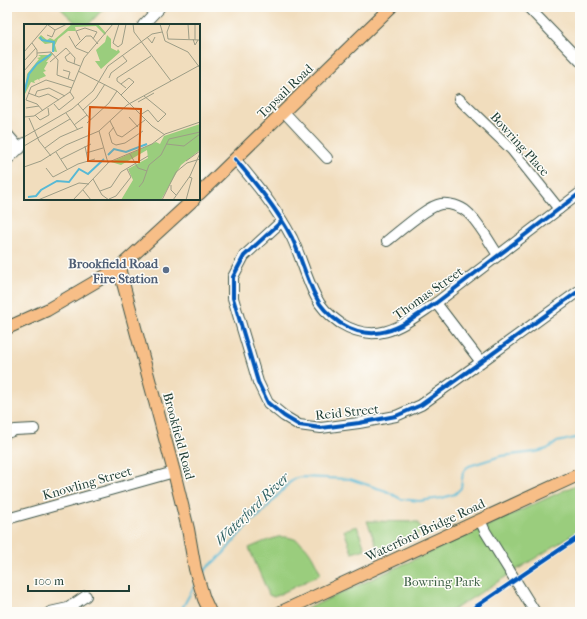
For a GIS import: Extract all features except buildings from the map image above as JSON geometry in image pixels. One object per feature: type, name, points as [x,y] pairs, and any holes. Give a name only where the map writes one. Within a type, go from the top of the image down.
[{"type":"main road","name":"Topsail Road","points":[[200,193],[391,7]]},
{"type":"main road","points":[[7,328],[47,310],[119,268],[193,200]]},
{"type":"main road","name":"Brookfield Road","points":[[119,268],[174,472],[188,529],[195,569],[204,599],[210,612]]},
{"type":"main road","name":"Waterford Bridge Road","points":[[281,612],[580,474]]},
{"type":"main road","points":[[204,599],[205,612]]},
{"type":"main road","points":[[204,599],[216,612]]},
{"type":"street","points":[[143,24],[160,7]]},
{"type":"street","points":[[528,7],[580,61]]},
{"type":"street","name":"Bowring Place","points":[[459,99],[512,150],[559,209]]},
{"type":"street","points":[[284,112],[327,158]]},
{"type":"street","points":[[7,134],[22,146],[7,160]]},
{"type":"street","name":"Thomas Street","points":[[235,160],[266,197],[282,220],[300,256],[316,298],[326,313],[351,329],[365,333],[381,333],[397,328],[436,303],[580,193]]},
{"type":"street","points":[[387,240],[428,210],[440,204],[455,205],[467,212],[476,222],[498,255]]},
{"type":"street","name":"Reid Street","points":[[282,220],[244,256],[233,277],[233,298],[258,382],[268,403],[284,416],[299,424],[321,428],[358,423],[396,416],[421,405],[580,290]]},
{"type":"street","points":[[436,303],[481,362]]},
{"type":"street","points":[[7,433],[15,430],[34,429]]},
{"type":"street","name":"Knowling Street","points":[[7,519],[174,472]]},
{"type":"street","points":[[480,520],[485,531],[534,612]]},
{"type":"street","points":[[50,612],[68,608],[86,596]]},
{"type":"green space","points":[[59,7],[105,7],[89,24],[77,24]]},
{"type":"green space","name":"Bowring Park","points":[[580,483],[580,530],[450,612],[300,612]]},
{"type":"green space","points":[[367,521],[418,522],[421,529],[424,531],[379,552]]},
{"type":"green space","points":[[357,526],[365,549],[352,553],[344,530]]},
{"type":"green space","points":[[278,537],[294,539],[306,547],[321,574],[274,597],[269,595],[249,548]]},
{"type":"waterway","name":"Waterford River","points":[[201,575],[223,554],[237,537],[252,521],[259,516],[293,479],[301,477],[350,479],[386,491],[401,499],[419,501],[442,498],[455,494],[461,488],[463,472],[469,466],[501,456],[536,452],[547,449],[557,442],[580,437]]},
{"type":"waterway","name":"Waterford River","points":[[180,612],[195,585]]},
{"type":"cycle path","points":[[235,159],[266,197],[286,227],[295,245],[312,290],[320,305],[329,315],[340,323],[354,330],[367,333],[379,333],[391,330],[402,325],[436,303],[580,193]]},
{"type":"cycle path","points":[[282,221],[244,256],[233,277],[233,298],[258,382],[268,403],[284,416],[299,425],[321,428],[359,423],[396,416],[421,405],[580,290]]},
{"type":"cycle path","points":[[468,612],[580,536]]},
{"type":"place","name":"Brookfield Road Fire Station","points":[[166,270]]}]
